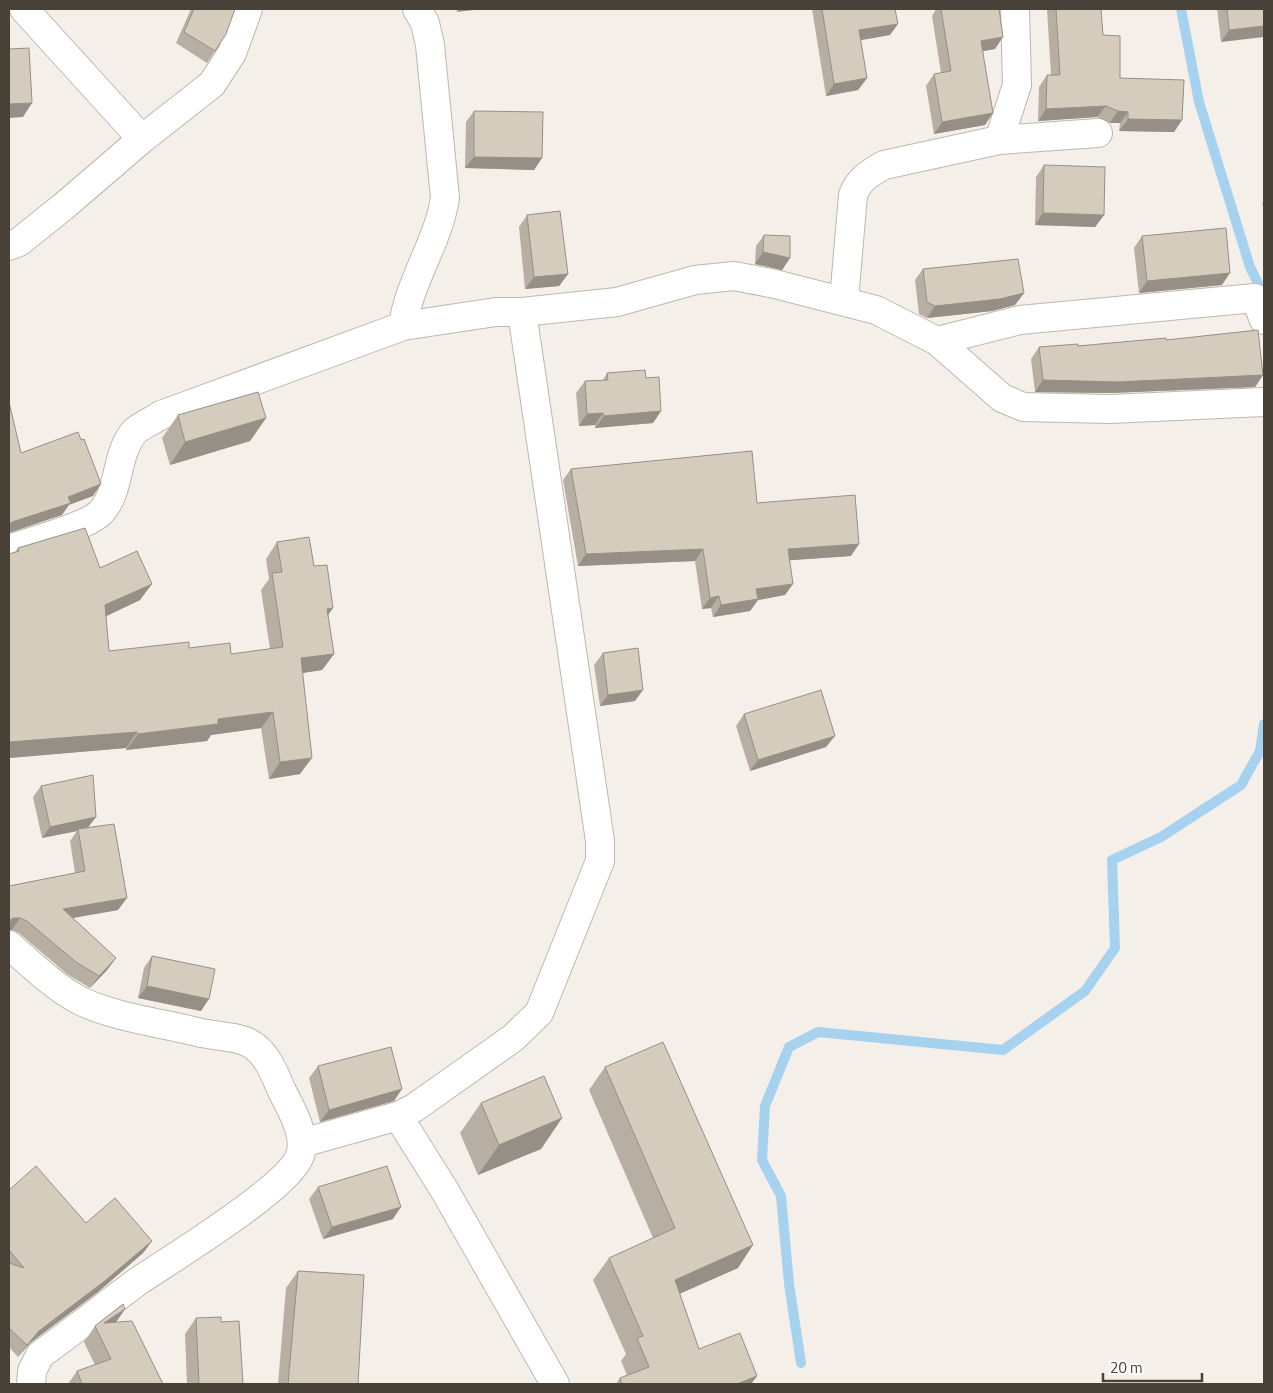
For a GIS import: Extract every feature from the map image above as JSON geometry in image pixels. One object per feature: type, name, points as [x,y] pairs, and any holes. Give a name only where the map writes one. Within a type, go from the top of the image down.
[{"type":"street","points":[[24,9],[142,139]]},
{"type":"street","points":[[9,246],[19,242],[142,139],[212,84],[232,53],[248,9]]},
{"type":"street","points":[[402,326],[406,304],[442,215],[445,198],[430,45],[425,23],[417,9]]},
{"type":"street","points":[[1000,140],[1017,85],[1015,9]]},
{"type":"street","points":[[844,300],[853,195],[858,182],[884,165],[1000,140],[1098,133]]},
{"type":"street","points":[[9,550],[90,521],[101,512],[109,498],[124,451],[136,431],[162,415],[402,326],[496,312],[522,312],[618,302],[695,280],[734,276],[844,300],[876,310],[937,341],[1002,398],[1023,407],[1042,409],[1110,409],[1264,402]]},
{"type":"street","points":[[937,341],[1020,320],[1255,298],[1264,320]]},
{"type":"street","points":[[302,1143],[398,1116],[414,1108],[513,1038],[539,1013],[600,861],[600,841],[522,312]]},
{"type":"street","points":[[9,945],[53,983],[79,1000],[104,1009],[197,1032],[246,1041],[259,1049],[269,1062],[297,1122],[302,1143],[298,1162],[287,1175],[239,1214],[138,1282],[40,1355],[32,1371],[31,1384]]},
{"type":"street","points":[[398,1116],[445,1191],[554,1384]]},
{"type":"building","points":[[194,9],[235,9],[226,34],[215,51],[184,32]]},
{"type":"building","points":[[822,9],[895,9],[898,24],[859,30],[867,78],[834,84]]},
{"type":"building","points":[[941,9],[999,9],[1003,37],[981,41],[993,113],[942,122],[934,74],[951,71]]},
{"type":"building","points":[[1056,9],[1101,9],[1103,35],[1120,36],[1120,78],[1184,80],[1182,120],[1128,119],[1128,112],[1118,111],[1106,106],[1046,109],[1047,75],[1060,75]]},
{"type":"building","points":[[1227,9],[1264,9],[1264,26],[1229,30]]},
{"type":"building","points":[[29,48],[32,103],[9,104],[9,49]]},
{"type":"building","points":[[474,111],[543,112],[542,158],[474,157]]},
{"type":"building","points":[[1044,165],[1105,167],[1104,215],[1043,213]]},
{"type":"building","points":[[560,211],[568,274],[534,277],[527,215]]},
{"type":"building","points":[[1226,228],[1230,273],[1147,281],[1142,236]]},
{"type":"building","points":[[764,235],[790,236],[790,258],[763,252]]},
{"type":"building","points":[[1018,259],[1024,293],[1000,299],[935,306],[927,302],[923,269]]},
{"type":"building","points":[[1258,330],[1263,375],[1118,382],[1043,380],[1039,347],[1078,344],[1078,346],[1166,338],[1166,340]]},
{"type":"building","points":[[645,370],[646,378],[659,377],[661,411],[604,416],[603,413],[587,414],[585,381],[608,380],[607,373]]},
{"type":"building","points":[[258,392],[266,418],[185,442],[178,415]]},
{"type":"building","points":[[9,402],[21,453],[78,432],[81,440],[84,439],[101,484],[68,497],[71,503],[12,522],[9,525]]},
{"type":"building","points":[[752,451],[757,503],[855,495],[859,544],[788,549],[793,584],[756,589],[758,599],[721,605],[719,596],[710,598],[703,549],[586,554],[571,469]]},
{"type":"building","points":[[85,528],[100,568],[137,551],[152,584],[105,605],[109,651],[189,642],[189,648],[230,643],[231,654],[283,647],[272,573],[282,572],[277,542],[309,537],[314,566],[327,565],[333,608],[327,609],[334,654],[301,658],[312,758],[280,762],[273,712],[218,719],[218,724],[138,734],[137,732],[9,742],[9,554],[19,551],[18,548]]},
{"type":"building","points":[[638,648],[643,690],[608,695],[603,653]]},
{"type":"building","points":[[821,690],[835,736],[758,760],[744,714]]},
{"type":"building","points":[[93,775],[96,817],[50,827],[41,786]]},
{"type":"building","points":[[114,824],[127,898],[63,909],[116,958],[99,976],[76,962],[27,921],[13,918],[9,921],[9,886],[85,871],[78,829]]},
{"type":"building","points":[[152,956],[215,969],[209,999],[147,986]]},
{"type":"building","points":[[663,1042],[753,1245],[675,1280],[699,1349],[740,1333],[757,1376],[737,1384],[622,1384],[620,1378],[649,1367],[637,1338],[643,1336],[609,1258],[675,1228],[605,1067]]},
{"type":"building","points":[[391,1047],[402,1089],[329,1110],[318,1066]]},
{"type":"building","points":[[544,1076],[562,1118],[499,1145],[481,1103]]},
{"type":"building","points":[[36,1166],[86,1223],[115,1198],[152,1241],[106,1280],[39,1331],[27,1345],[9,1329],[9,1263],[24,1268],[9,1250],[9,1190]]},
{"type":"building","points":[[387,1166],[401,1207],[332,1227],[318,1187]]},
{"type":"building","points":[[298,1271],[364,1275],[358,1384],[288,1384]]},
{"type":"building","points":[[123,1304],[125,1309],[104,1323],[132,1321],[163,1384],[82,1384],[77,1371],[111,1359],[95,1326]]},
{"type":"building","points":[[221,1317],[221,1322],[239,1321],[243,1384],[199,1384],[196,1318]]},
{"type":"waterway","points":[[1181,9],[1199,102],[1250,267],[1264,296]]},
{"type":"waterway","points":[[801,1363],[789,1284],[781,1196],[762,1160],[765,1106],[789,1047],[818,1032],[1003,1050],[1085,991],[1115,948],[1112,860],[1161,837],[1241,785],[1260,751],[1264,724]]}]
